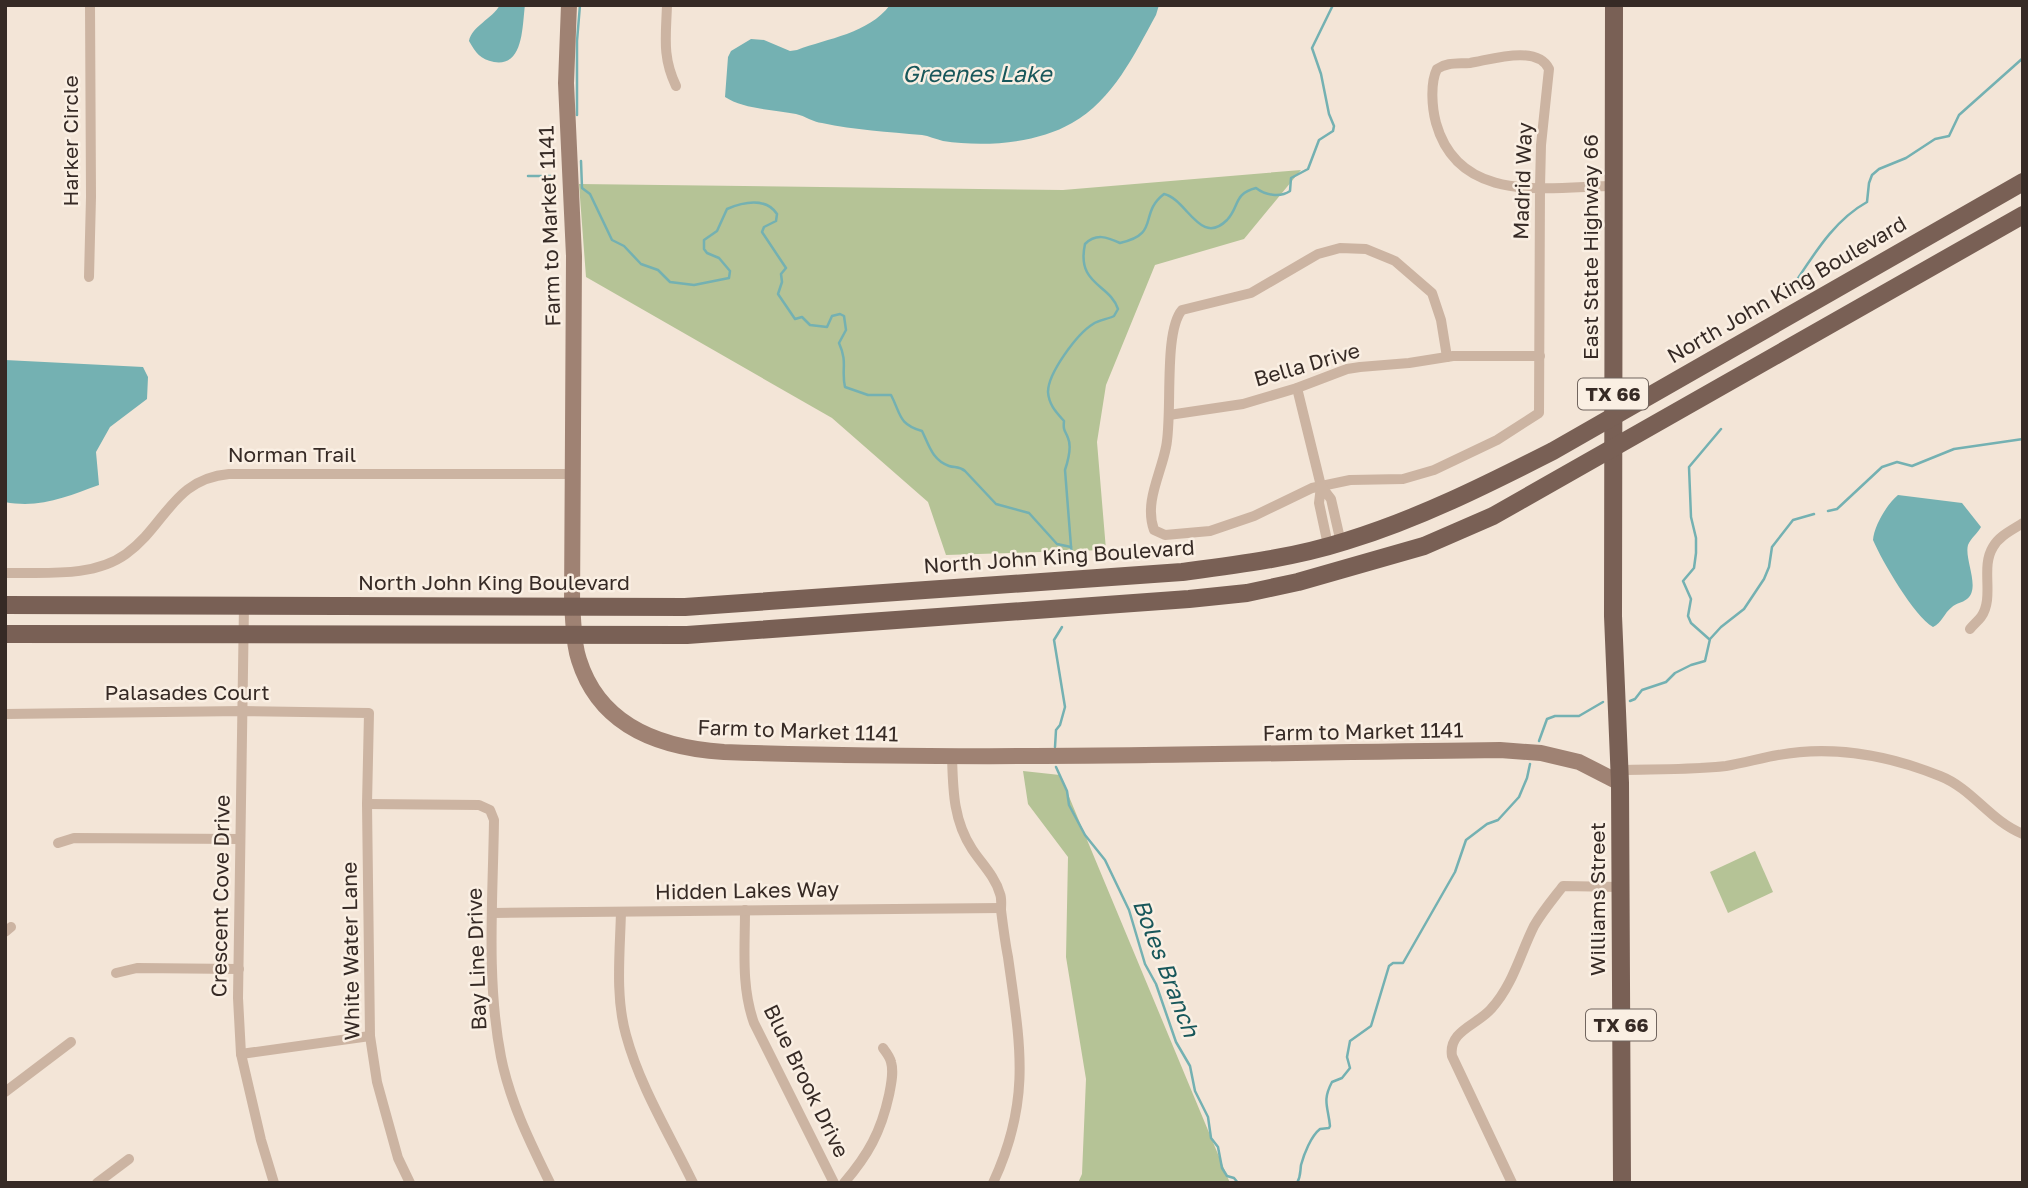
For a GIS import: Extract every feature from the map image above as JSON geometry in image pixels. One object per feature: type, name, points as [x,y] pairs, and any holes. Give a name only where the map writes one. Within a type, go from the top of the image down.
[{"type":"main road","name":"East State Highway 66","points":[[1614,5],[1614,616],[1620,777]]},
{"type":"main road","name":"North John King Boulevard","points":[[5,605],[685,607],[1182,572],[1244,564],[1335,544],[1401,523],[1474,491],[1553,451],[2023,182]]},
{"type":"main road","points":[[5,634],[687,635],[1247,593],[1298,582],[1424,546],[1493,516],[2023,215]]},
{"type":"main road","points":[[1335,544],[1342,570]]},
{"type":"main road","points":[[987,586],[988,613]]},
{"type":"main road","name":"Williams Street","points":[[1620,777],[1622,1183]]},
{"type":"street","name":"Harker Circle","points":[[89,277],[92,197],[90,5]]},
{"type":"street","name":"Farm to Market 1141","points":[[569,5],[566,83],[574,256],[572,606],[578,659],[586,678],[599,699],[621,721],[660,742],[692,750],[724,752],[952,756],[1252,755],[1500,750],[1541,753],[1578,762],[1620,777]]},
{"type":"street","points":[[667,5],[665,52],[667,68],[676,86]]},
{"type":"street","name":"Madrid Way","points":[[1321,486],[1350,481],[1403,479],[1434,470],[1497,440],[1539,413],[1540,187],[1541,145],[1549,73],[1547,65],[1536,58],[1507,56],[1472,63],[1448,64],[1437,69],[1434,79],[1435,119],[1451,154],[1471,173],[1489,183],[1540,187]]},
{"type":"street","points":[[1540,187],[1614,186]]},
{"type":"street","points":[[1321,486],[1291,496],[1228,527],[1166,535],[1154,530],[1151,498],[1167,446],[1169,376],[1178,314],[1182,310],[1251,293],[1318,254],[1340,248],[1367,249],[1395,261],[1432,293],[1441,320],[1447,357]]},
{"type":"street","name":"Bella Drive","points":[[1169,415],[1242,404],[1297,388],[1347,369],[1447,357],[1541,356]]},
{"type":"street","points":[[1297,388],[1321,486],[1331,499],[1335,544]]},
{"type":"street","name":"Norman Trail","points":[[5,573],[73,572],[113,562],[152,531],[173,501],[189,486],[210,476],[574,474]]},
{"type":"street","points":[[1970,629],[1981,617],[1986,604],[1987,562],[1993,547],[2002,536],[2023,523]]},
{"type":"street","name":"Crescent Cove Drive","points":[[244,606],[239,969],[241,1054],[274,1183]]},
{"type":"street","name":"Palasades Court","points":[[5,713],[369,713]]},
{"type":"street","name":"White Water Lane","points":[[369,713],[367,804],[370,1036],[380,1095],[398,1158],[410,1183]]},
{"type":"street","points":[[1620,777],[1726,766],[1778,755],[1817,751],[1882,758],[1911,765],[1945,778],[1967,791],[1993,817],[2023,834]]},
{"type":"street","points":[[952,756],[953,792],[958,822],[969,845],[1001,894],[1019,1041],[1021,1071],[1017,1110],[1007,1153],[993,1183]]},
{"type":"street","name":"Bay Line Drive","points":[[367,804],[479,805],[490,810],[494,820],[495,1018],[502,1059],[525,1133],[550,1183]]},
{"type":"street","points":[[58,842],[74,838],[240,839]]},
{"type":"street","points":[[1512,1183],[1452,1056],[1451,1048],[1458,1034],[1479,1021],[1502,995],[1534,926],[1563,886],[1620,887]]},
{"type":"street","name":"Hidden Lakes Way","points":[[494,913],[1001,908]]},
{"type":"street","name":"Blue Brook Drive","points":[[745,911],[744,986],[747,1004],[834,1183]]},
{"type":"street","points":[[621,912],[620,979],[625,1034],[636,1067],[693,1183]]},
{"type":"street","points":[[116,973],[137,968],[239,969]]},
{"type":"street","points":[[241,1054],[370,1036]]},
{"type":"street","points":[[5,1092],[71,1042]]},
{"type":"street","points":[[844,1183],[877,1137],[886,1112],[892,1084],[892,1063],[883,1048]]},
{"type":"street","points":[[97,1183],[129,1160]]},
{"type":"green space","points":[[1301,170],[1244,239],[1155,265],[1106,385],[1097,442],[1106,550],[946,555],[928,502],[832,418],[586,277],[579,184],[1063,190]]},
{"type":"green space","points":[[1023,771],[1060,775],[1230,1183],[1078,1183],[1082,1174],[1086,1079],[1066,957],[1068,857],[1028,804]]},
{"type":"green space","points":[[1755,851],[1773,892],[1728,913],[1710,872]]},
{"type":"water","points":[[500,5],[525,5],[522,34],[516,52],[504,62],[494,62],[479,55],[469,41],[474,31]]},
{"type":"water","name":"Greenes Lake","points":[[890,5],[1159,5],[1131,61],[1099,102],[1072,123],[1026,140],[975,144],[943,141],[922,135],[872,131],[750,107],[725,97],[728,57],[731,51],[751,39],[764,40],[790,51],[797,50],[859,29],[871,23]]},
{"type":"water","points":[[5,360],[143,367],[148,377],[147,399],[110,427],[96,452],[99,485],[42,503],[5,502]]},
{"type":"water","points":[[1898,495],[1962,503],[1981,527],[1968,545],[1967,551],[1972,581],[1971,594],[1952,607],[1933,627],[1908,600],[1873,540],[1882,516]]},
{"type":"waterway","points":[[577,115],[580,5]]},
{"type":"waterway","name":"Boles Branch","points":[[1072,559],[1065,470],[1069,442],[1064,421],[1050,401],[1049,384],[1064,355],[1079,336],[1098,321],[1114,316],[1118,309],[1108,294],[1089,276],[1085,268],[1085,244],[1093,238],[1102,237],[1120,243],[1141,234],[1156,201],[1164,194],[1180,204],[1201,225],[1209,228],[1217,227],[1227,220],[1240,197],[1249,191],[1256,188],[1277,195],[1290,191],[1291,178],[1308,169],[1319,140],[1333,131],[1321,74],[1312,48],[1333,5]]},
{"type":"waterway","points":[[1788,293],[1832,231],[1854,210],[1867,202],[1872,175],[1879,169],[1906,158],[1935,139],[1949,136],[1959,115],[2023,58]]},
{"type":"waterway","points":[[581,161],[582,188],[590,194],[612,240],[624,246],[641,264],[658,270],[670,282],[694,285],[729,278],[730,271],[719,258],[704,249],[704,240],[717,231],[727,209],[754,202],[767,205],[777,214],[776,221],[764,227],[762,232],[786,268],[781,274],[782,282],[778,294],[795,319],[802,317],[810,325],[827,327],[832,316],[844,316],[846,330],[839,343],[843,356],[845,387],[868,395],[891,395],[901,418],[908,425],[922,431],[939,460],[949,466],[963,469],[996,504],[1029,513],[1057,544],[1071,547]]},
{"type":"waterway","points":[[528,176],[556,176]]},
{"type":"waterway","points":[[1709,639],[1691,623],[1688,616],[1691,599],[1683,581],[1694,568],[1696,553],[1689,467],[1721,429]]},
{"type":"waterway","points":[[1828,511],[1837,509],[1882,467],[1897,462],[1912,466],[1954,449],[2023,439]]},
{"type":"waterway","points":[[1630,701],[1642,690],[1666,682],[1675,673],[1705,661],[1710,639],[1744,609],[1764,579],[1772,547],[1793,520],[1814,514]]},
{"type":"waterway","name":"Boles Branch","points":[[1055,747],[1056,730],[1065,707],[1054,640],[1062,627]]},
{"type":"waterway","points":[[1539,741],[1547,719],[1555,716],[1579,716],[1603,702]]},
{"type":"waterway","points":[[1297,1183],[1302,1161],[1311,1141],[1320,1129],[1330,1126],[1327,1094],[1332,1082],[1342,1078],[1350,1068],[1347,1057],[1350,1041],[1371,1026],[1389,966],[1403,963],[1455,872],[1466,840],[1487,824],[1498,820],[1519,797],[1530,764]]},
{"type":"waterway","name":"Boles Branch","points":[[1056,767],[1067,791],[1069,805],[1085,835],[1105,860],[1129,910],[1145,964],[1156,984],[1176,1042],[1190,1066],[1195,1091],[1208,1117],[1211,1138],[1218,1147],[1222,1168],[1227,1176],[1238,1183]]}]
